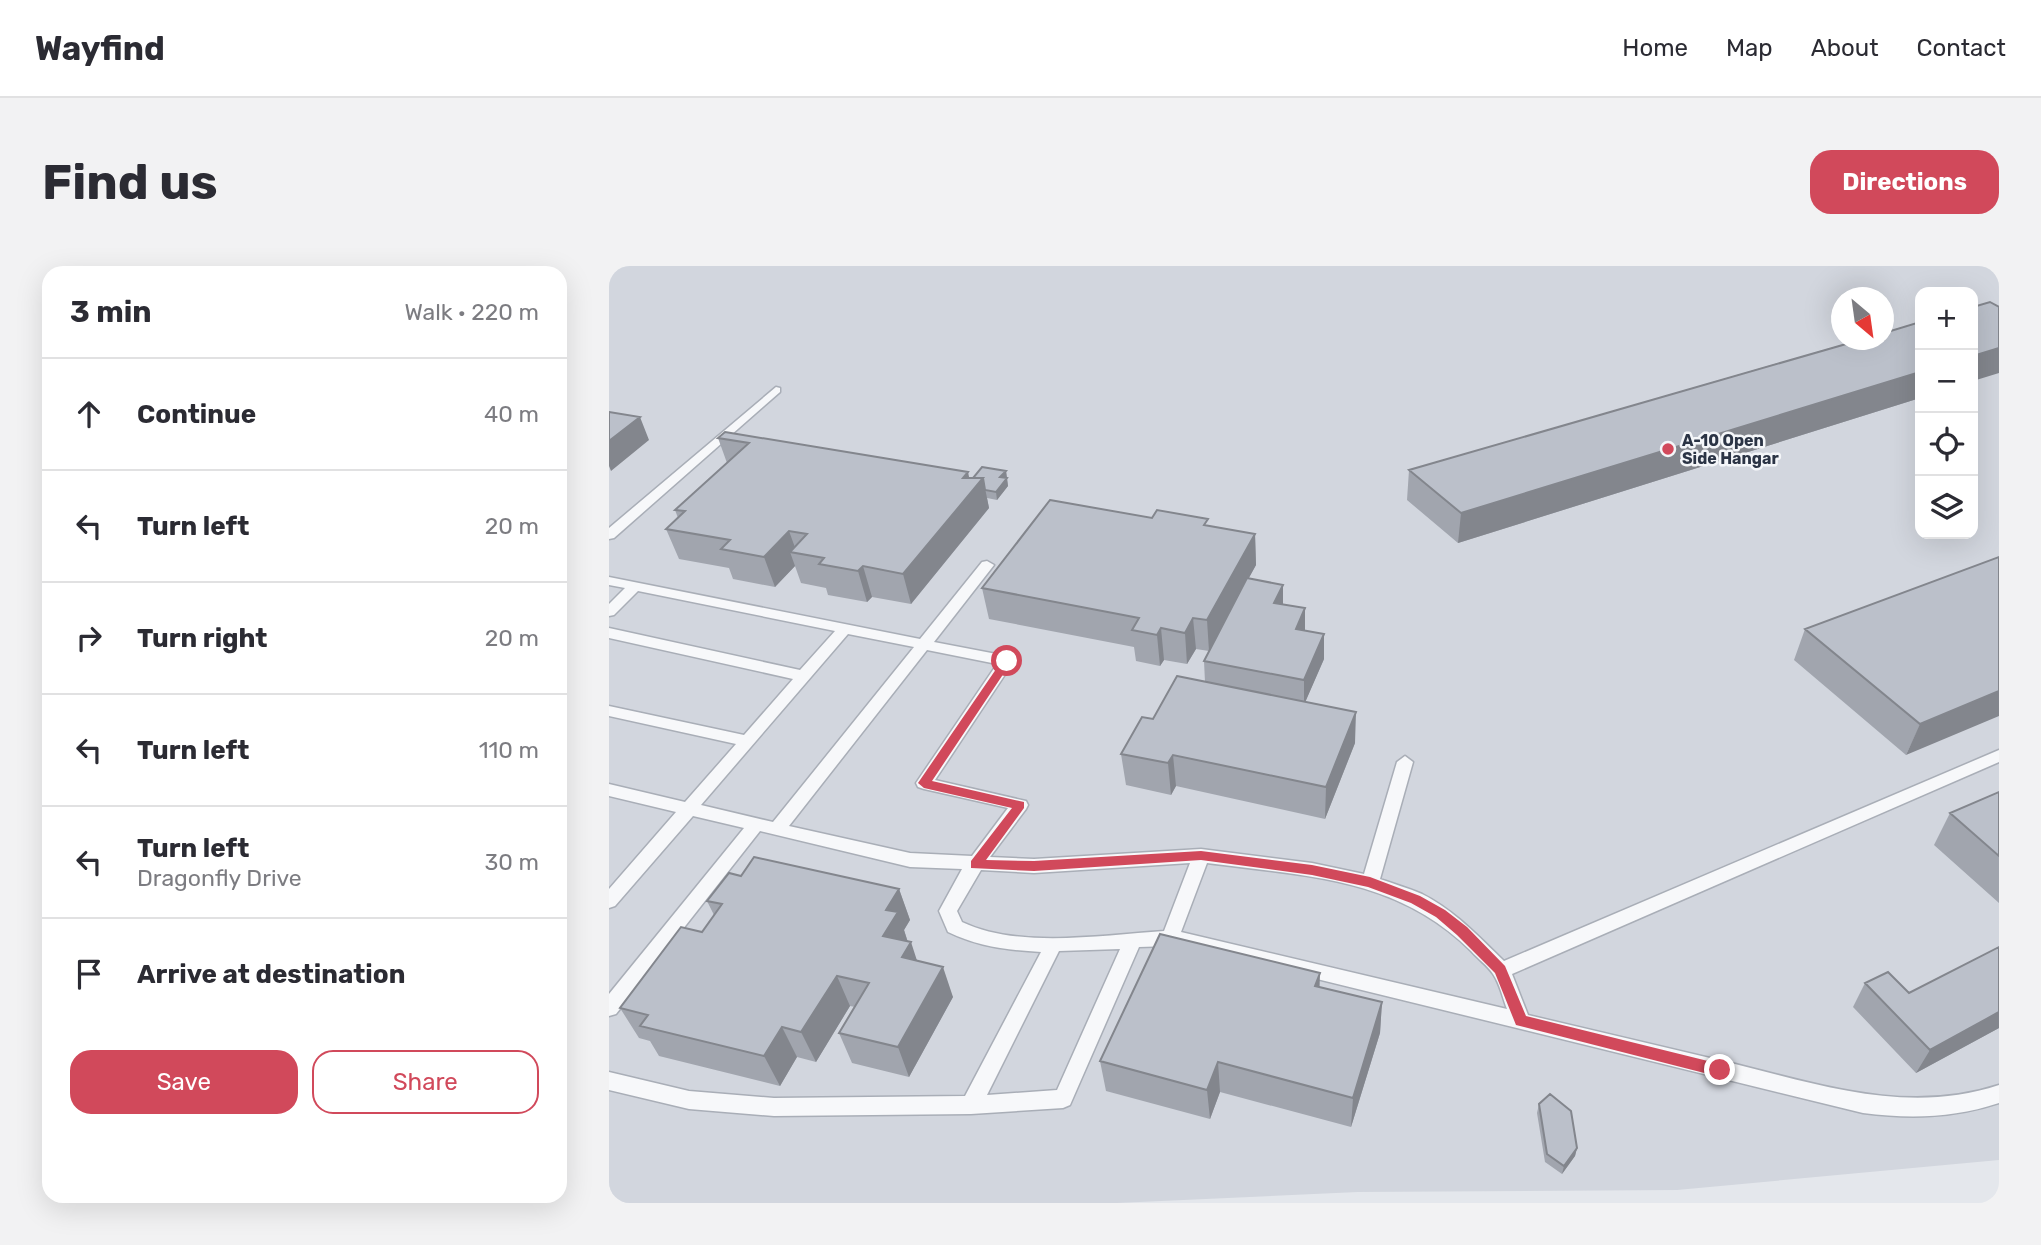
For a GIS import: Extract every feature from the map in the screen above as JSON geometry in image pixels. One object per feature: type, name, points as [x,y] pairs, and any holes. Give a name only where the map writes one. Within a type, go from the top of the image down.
[{"type":"lane","points":[[609,535],[776,390]]},
{"type":"lane","points":[[776,830],[986,565]]},
{"type":"lane","points":[[609,581],[1007,661],[924,783],[1020,805],[976,864],[948,909],[950,921],[959,933],[972,937],[1053,946],[1170,938],[1863,1104],[1901,1109],[1929,1109],[1971,1104],[1999,1094]]},
{"type":"lane","points":[[609,612],[635,586]]},
{"type":"lane","points":[[609,901],[845,628]]},
{"type":"lane","points":[[609,634],[804,676]]},
{"type":"lane","points":[[609,711],[747,741]]},
{"type":"lane","points":[[1501,970],[1999,756]]},
{"type":"lane","points":[[1370,882],[1405,762]]},
{"type":"lane","points":[[609,790],[910,860],[1034,866],[1201,856],[1312,870],[1370,882],[1415,899],[1440,914],[1501,970],[1521,1021]]},
{"type":"lane","points":[[609,1008],[756,825]]},
{"type":"lane","points":[[1170,938],[1201,856]]},
{"type":"lane","points":[[609,1081],[689,1100],[774,1107],[971,1105],[1063,1100],[1133,941]]},
{"type":"lane","points":[[971,1105],[1053,946]]},
{"type":"shaded area","points":[[609,266],[1999,266],[1999,1160],[1677,1190],[1358,1192],[1117,1203],[609,1203]]},
{"type":"building","points":[[1990,302],[1999,307],[1999,348],[1978,354],[1978,350],[1978,306]]},
{"type":"building","points":[[1915,324],[1915,374],[1461,513],[1409,470],[1831,348],[1894,350],[1894,330]]},
{"type":"building","points":[[609,412],[640,417],[609,441]]},
{"type":"building","points":[[725,432],[968,472],[963,478],[983,478],[903,574],[863,566],[858,571],[819,564],[824,558],[790,552],[807,534],[789,531],[764,557],[721,549],[730,540],[666,529],[685,511],[675,510],[749,443],[718,438]]},
{"type":"building","points":[[982,467],[1006,471],[1000,477],[1007,478],[996,492],[985,490],[983,478],[973,478]]},
{"type":"building","points":[[1050,500],[1152,518],[1157,510],[1208,519],[1204,525],[1255,534],[1207,620],[1193,618],[1185,633],[1161,628],[1157,635],[1132,630],[1139,618],[982,588]]},
{"type":"building","points":[[1999,557],[1999,691],[1920,724],[1805,629]]},
{"type":"building","points":[[1247,578],[1283,585],[1274,603],[1305,608],[1296,629],[1324,634],[1304,680],[1204,661]]},
{"type":"building","points":[[1177,676],[1356,712],[1326,787],[1173,755],[1168,763],[1121,754],[1142,717],[1153,719]]},
{"type":"building","points":[[1999,792],[1999,856],[1950,813]]},
{"type":"building","points":[[754,857],[899,889],[886,910],[898,912],[883,936],[911,942],[902,957],[943,967],[898,1047],[839,1033],[869,983],[837,976],[801,1032],[782,1027],[764,1056],[640,1026],[648,1015],[620,1008],[681,927],[702,932],[722,904],[707,901],[729,873],[741,876]]},
{"type":"building","points":[[1160,934],[1320,973],[1315,986],[1382,1002],[1353,1098],[1218,1062],[1207,1090],[1100,1061]]},
{"type":"building","points":[[1999,947],[1999,1012],[1930,1050],[1865,983],[1888,972],[1909,993]]},
{"type":"building","points":[[1550,1094],[1571,1111],[1577,1148],[1564,1166],[1547,1154],[1539,1104]]},
{"type":"place","name":"A-10 Open Side Hangar","points":[[1668,449]]},
{"type":"route","points":[[1007,661],[924,783],[1020,805],[976,864],[1034,866],[1201,856],[1261,862],[1370,882],[1415,899],[1462,931],[1501,970],[1521,1021],[1720,1070]]}]
